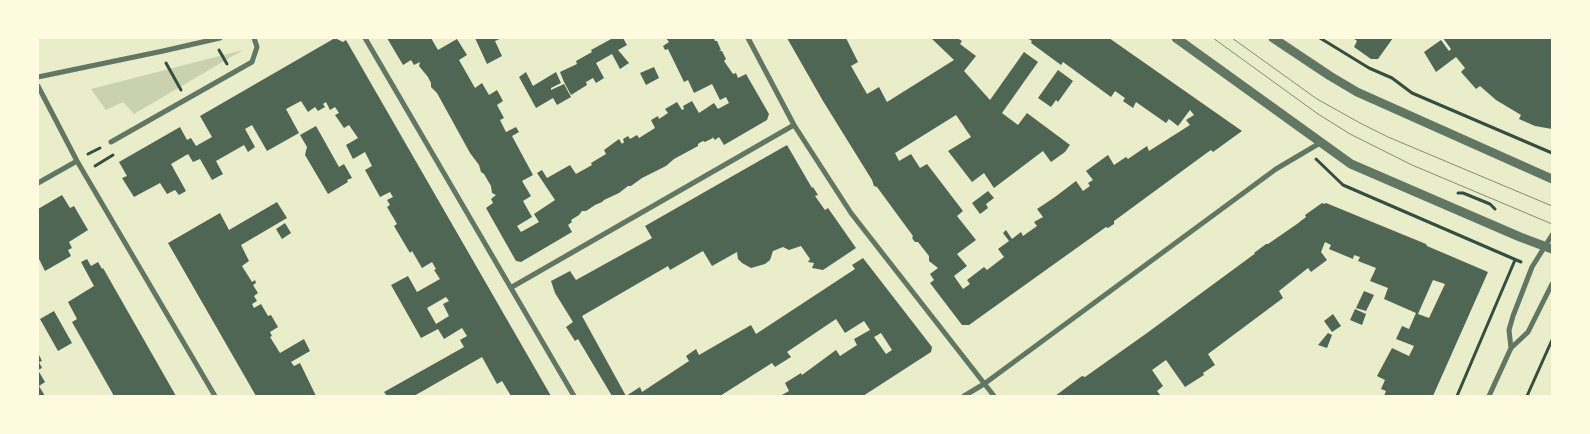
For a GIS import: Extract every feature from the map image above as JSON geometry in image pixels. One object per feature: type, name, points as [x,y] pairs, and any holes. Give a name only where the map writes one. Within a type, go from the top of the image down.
[{"type":"street","points":[[38,77],[220,38]]},
{"type":"street","points":[[113,141],[252,62],[257,47],[254,38]]},
{"type":"street","points":[[365,38],[574,396]]},
{"type":"street","points":[[748,38],[794,125],[852,213],[994,396]]},
{"type":"street","points":[[1176,38],[1351,164],[1548,248]]},
{"type":"street","points":[[1273,38],[1357,92],[1552,179]]},
{"type":"street","points":[[38,86],[77,161],[215,396]]},
{"type":"street","points":[[512,287],[794,125]]},
{"type":"street","points":[[964,396],[984,384],[1276,169],[1320,143]]},
{"type":"street","points":[[38,183],[77,161]]},
{"type":"street","points":[[1511,348],[1509,330],[1513,316],[1532,267],[1548,248],[1552,235]]},
{"type":"street","points":[[1489,396],[1511,348],[1528,332],[1552,284]]},
{"type":"path","points":[[1320,38],[1369,68],[1392,78],[1412,93],[1552,154]]},
{"type":"path","points":[[214,39],[232,74]]},
{"type":"path","points":[[160,52],[186,99]]},
{"type":"path","points":[[77,161],[113,141],[113,156],[84,173]]},
{"type":"path","points":[[1309,150],[1343,185],[1532,267]]},
{"type":"path","points":[[1457,396],[1515,260]]},
{"type":"path","points":[[1528,396],[1552,340]]},
{"type":"green space","points":[[243,50],[134,114],[123,102],[106,110],[91,89]]},
{"type":"building","points":[[335,38],[343,42],[346,40],[551,396],[511,396],[502,381],[497,384],[482,357],[414,396],[387,396],[384,392],[464,347],[460,340],[467,336],[462,328],[444,339],[438,329],[421,338],[391,285],[408,276],[417,292],[440,279],[434,270],[436,269],[432,262],[422,268],[412,251],[410,253],[394,226],[397,224],[387,207],[390,205],[387,200],[393,197],[390,192],[380,197],[365,170],[372,166],[365,152],[353,159],[346,145],[358,138],[349,125],[344,128],[335,115],[339,113],[335,107],[330,110],[326,102],[323,104],[325,107],[318,111],[315,107],[308,112],[301,101],[286,109],[299,133],[267,151],[252,125],[245,129],[255,147],[248,152],[244,145],[216,161],[223,174],[212,180],[200,159],[193,162],[188,154],[171,164],[186,191],[179,195],[175,190],[167,194],[160,183],[134,197],[122,178],[127,176],[119,162],[180,127],[187,140],[191,138],[196,146],[212,137],[200,116]],"holes":[[[446,297],[449,301],[443,304],[449,316],[436,324],[427,308]]]},
{"type":"building","points":[[387,38],[431,38],[438,50],[457,39],[467,55],[459,60],[475,88],[482,83],[489,95],[497,90],[503,101],[497,105],[504,118],[500,120],[506,132],[516,127],[519,132],[512,136],[533,175],[522,181],[531,196],[523,201],[532,217],[517,226],[521,232],[539,222],[534,214],[555,200],[537,173],[542,170],[547,178],[570,165],[576,174],[606,154],[604,150],[619,139],[622,144],[624,142],[623,139],[628,136],[630,139],[637,135],[639,138],[655,128],[651,120],[658,116],[659,119],[668,113],[665,109],[677,102],[682,110],[684,109],[683,106],[692,101],[699,113],[714,103],[718,109],[729,103],[726,97],[720,100],[712,84],[694,93],[688,80],[684,82],[668,49],[665,50],[663,46],[669,42],[666,38],[714,38],[721,50],[719,51],[722,51],[726,59],[724,61],[733,74],[736,73],[738,78],[746,74],[769,114],[767,120],[724,145],[719,137],[715,140],[712,136],[713,138],[701,142],[698,146],[674,159],[666,166],[586,211],[582,211],[568,225],[572,232],[521,262],[516,261],[486,208],[493,203],[491,199],[496,195],[492,193],[491,186],[481,172],[479,165],[470,153],[437,93],[431,87],[428,77],[419,66],[420,62],[414,65],[411,60],[403,65]]},
{"type":"building","points":[[475,38],[502,38],[495,41],[502,56],[487,64]]},
{"type":"building","points":[[613,38],[623,38],[627,45],[618,50],[629,63],[620,69],[612,54],[596,63],[604,78],[596,83],[593,78],[586,82],[587,85],[571,95],[560,72],[577,64],[576,61],[592,52],[591,50]]},
{"type":"building","points":[[787,38],[846,38],[858,62],[851,66],[867,94],[879,87],[887,102],[954,60],[931,38],[957,38],[962,41],[960,44],[976,56],[964,71],[990,100],[1024,52],[1038,62],[1002,113],[1018,125],[1027,113],[1070,145],[1065,152],[1051,162],[1043,151],[994,188],[984,173],[972,182],[948,151],[971,137],[956,115],[895,153],[899,161],[911,154],[920,168],[927,164],[963,211],[957,216],[976,240],[957,254],[967,266],[954,276],[963,289],[970,284],[967,280],[984,267],[987,270],[1004,257],[998,249],[1009,241],[1003,233],[1006,230],[1012,239],[1021,232],[1023,236],[1037,226],[1034,222],[1043,217],[1037,209],[1076,181],[1083,191],[1090,186],[1088,183],[1093,180],[1086,171],[1108,155],[1114,165],[1126,157],[1128,159],[1147,146],[1149,151],[1190,125],[1186,120],[1194,115],[1190,110],[1178,126],[1169,119],[1166,123],[1136,102],[1133,108],[1123,101],[1125,98],[1115,91],[1111,97],[1063,62],[1061,65],[1027,38],[1109,38],[1242,131],[1213,152],[1211,150],[1208,152],[1114,221],[1114,224],[1108,228],[1106,227],[969,325],[962,325],[930,283],[934,280],[930,274],[938,268],[929,261],[929,256],[918,242],[915,242],[912,238],[913,236],[877,187],[874,186]]},
{"type":"building","points":[[1353,38],[1393,38],[1378,59],[1371,59],[1354,47],[1357,41]]},
{"type":"building","points":[[1443,38],[1552,38],[1552,129],[1535,126],[1519,119],[1521,115],[1496,100],[1480,86],[1476,89],[1461,72],[1465,68],[1456,57],[1436,72],[1424,52],[1441,40],[1449,51],[1451,49]]},
{"type":"building","points":[[654,67],[659,78],[646,85],[640,73]]},
{"type":"building","points":[[1058,70],[1073,81],[1058,102],[1056,100],[1051,107],[1038,98]]},
{"type":"building","points":[[526,72],[533,86],[556,72],[561,83],[551,88],[551,90],[564,84],[571,97],[557,105],[553,98],[536,108],[519,77]]},
{"type":"building","points":[[316,126],[339,167],[344,164],[352,178],[328,194],[305,155],[307,147],[300,135]]},
{"type":"building","points":[[787,145],[818,195],[815,196],[825,210],[828,208],[856,248],[823,270],[812,268],[814,263],[808,262],[810,259],[801,246],[789,250],[783,247],[773,251],[770,260],[765,264],[751,268],[738,259],[737,252],[712,266],[703,251],[670,270],[668,266],[582,316],[626,396],[612,396],[578,339],[575,341],[566,327],[573,322],[555,293],[551,281],[570,271],[576,280],[652,238],[645,226]]},
{"type":"building","points":[[988,191],[994,198],[986,204],[988,208],[980,214],[972,203]]},
{"type":"building","points":[[62,195],[70,208],[74,206],[88,230],[69,242],[72,248],[68,250],[71,256],[45,271],[38,257],[38,209]]},
{"type":"building","points":[[277,202],[287,218],[241,245],[249,261],[242,266],[252,282],[255,280],[256,283],[253,285],[258,293],[254,296],[257,301],[252,304],[254,308],[261,304],[268,316],[271,315],[278,327],[270,332],[272,336],[270,337],[280,353],[304,339],[310,351],[291,362],[294,366],[300,363],[316,396],[256,396],[168,243],[220,213],[229,230]]},
{"type":"building","points":[[1322,203],[1326,203],[1488,272],[1433,396],[1384,396],[1386,391],[1381,389],[1385,380],[1377,376],[1392,348],[1409,356],[1414,346],[1396,339],[1402,326],[1409,329],[1416,313],[1384,299],[1388,288],[1370,281],[1376,268],[1358,261],[1360,257],[1354,255],[1353,259],[1329,249],[1331,245],[1325,242],[1321,252],[1327,260],[1311,272],[1308,268],[1279,291],[1283,298],[1208,354],[1215,365],[1203,373],[1204,375],[1185,387],[1166,360],[1152,370],[1163,386],[1157,391],[1161,396],[1055,396],[1147,333],[1266,244],[1297,224],[1306,217],[1305,215]],"holes":[[[1433,280],[1445,284],[1429,318],[1418,314]]]},
{"type":"building","points":[[285,223],[291,233],[282,239],[276,229]]},
{"type":"building","points":[[863,258],[932,347],[931,352],[863,396],[780,396],[789,391],[785,383],[801,373],[802,375],[836,350],[840,356],[857,345],[854,339],[870,330],[864,321],[845,333],[836,319],[787,352],[791,357],[775,367],[772,363],[720,396],[626,396],[640,387],[642,392],[689,361],[686,356],[696,349],[699,355],[751,325],[756,334],[855,269],[852,265]],"holes":[[[881,333],[892,350],[886,354],[874,337]]]},
{"type":"building","points":[[87,259],[91,266],[98,262],[103,268],[176,396],[114,396],[72,322],[77,319],[68,302],[94,286],[81,262]]},
{"type":"building","points":[[1364,291],[1374,295],[1366,311],[1356,308]]},
{"type":"building","points":[[1355,309],[1366,314],[1362,325],[1350,320]]},
{"type":"building","points":[[54,311],[72,343],[58,351],[40,319]]},
{"type":"building","points":[[1333,314],[1341,326],[1332,332],[1324,321]]},
{"type":"building","points":[[1328,333],[1332,335],[1327,348],[1318,345]]},
{"type":"building","points":[[38,353],[42,361],[39,362],[42,368],[38,370]]},
{"type":"building","points":[[38,370],[45,382],[39,386],[45,396],[38,396]]},
{"type":"tram line","points":[[1213,38],[1318,114],[1350,134],[1412,165],[1552,224]]},
{"type":"tram line","points":[[1232,38],[1317,99],[1360,123],[1388,137],[1552,206]]}]
